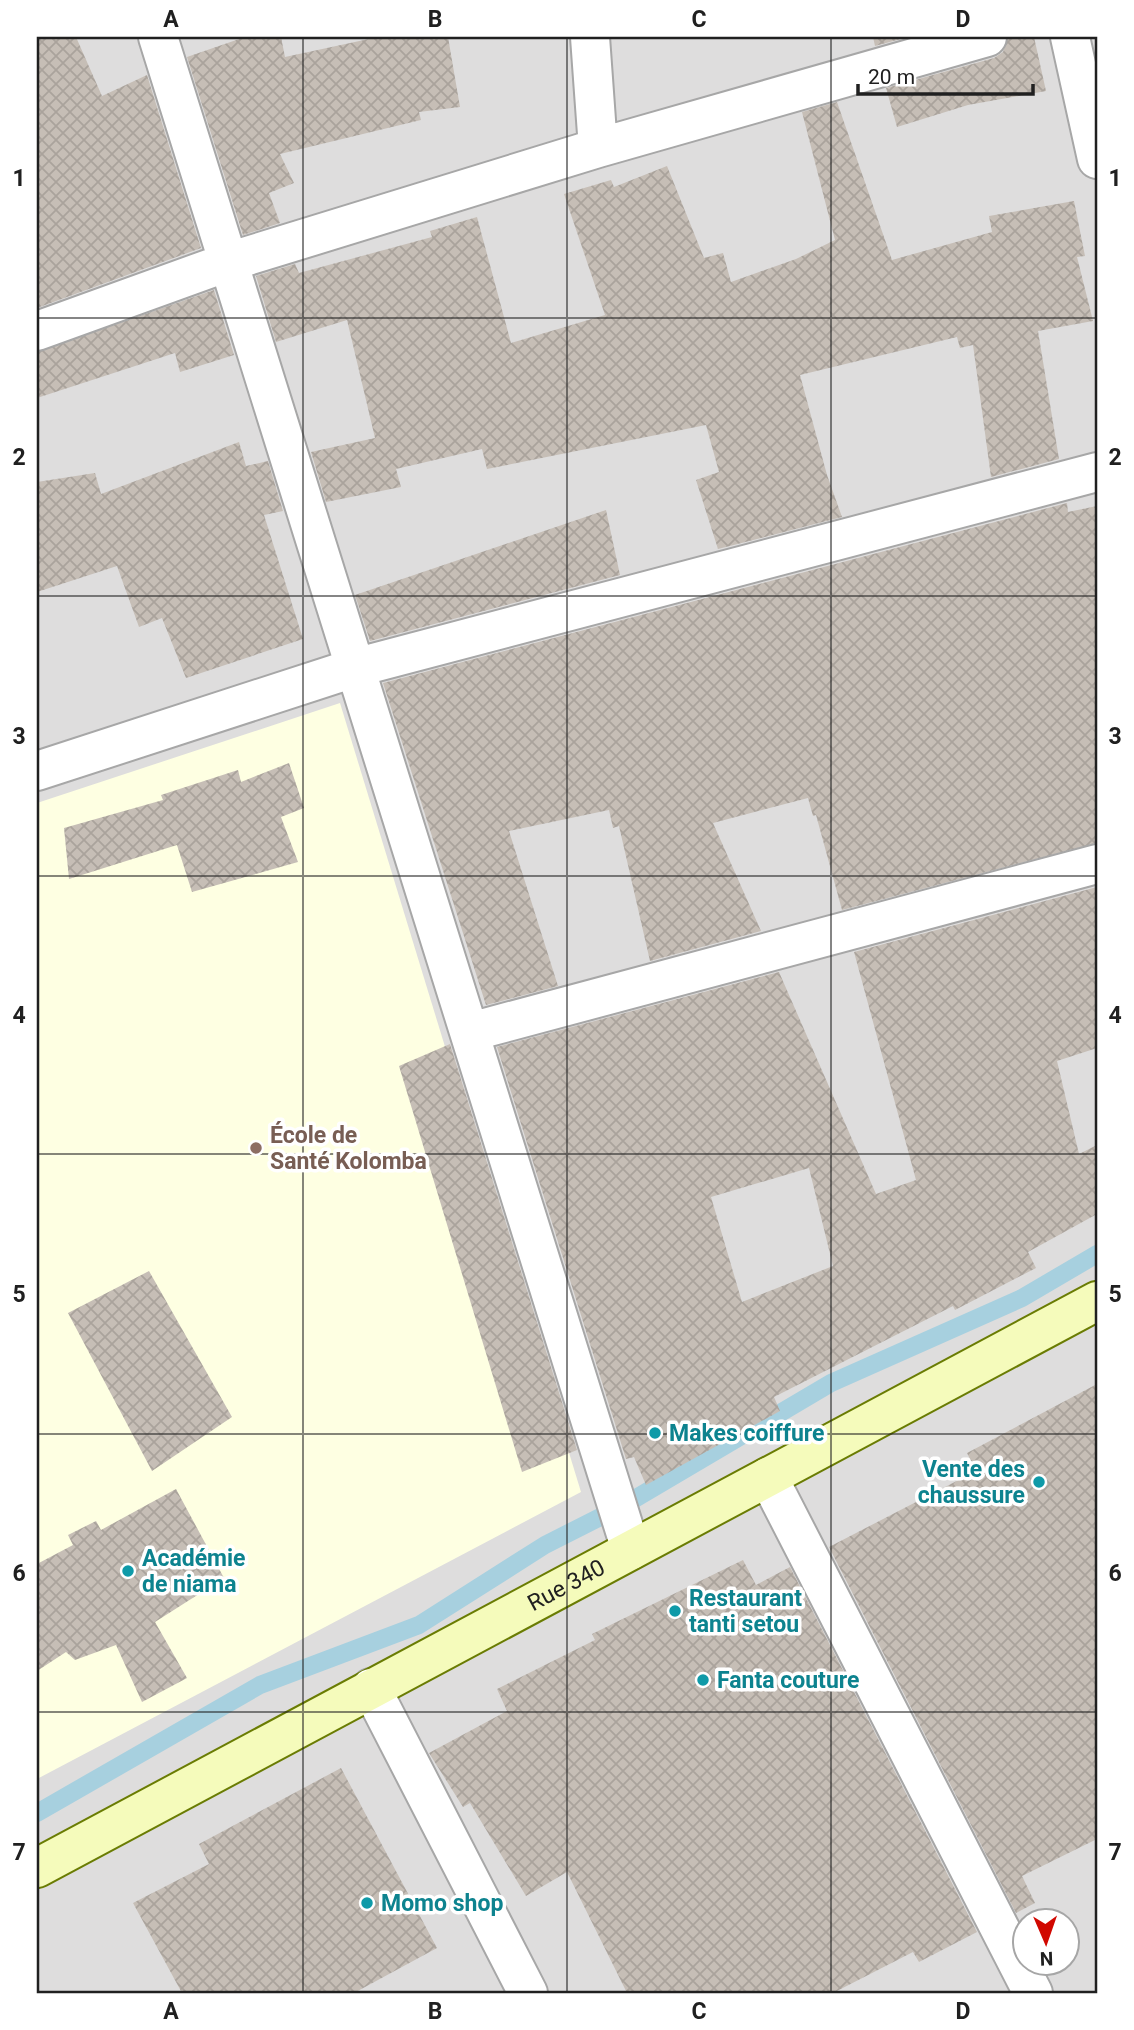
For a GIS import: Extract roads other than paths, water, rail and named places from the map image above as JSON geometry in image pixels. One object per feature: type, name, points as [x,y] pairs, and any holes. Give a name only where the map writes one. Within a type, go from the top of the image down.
[{"type":"street","points":[[159,37],[631,1550]]},
{"type":"street","points":[[590,37],[598,148]]},
{"type":"street","points":[[37,331],[228,262],[598,148],[987,37]]},
{"type":"street","points":[[1070,37],[1097,159]]},
{"type":"street","points":[[37,771],[354,668],[1097,472]]},
{"type":"street","points":[[470,1032],[1097,864]]},
{"type":"street","name":"Rue 340","points":[[37,1868],[1097,1301]]},
{"type":"street","points":[[768,1477],[1033,1993]]},
{"type":"street","points":[[371,1688],[528,1993]]},
{"type":"waterway","points":[[37,1813],[260,1685],[419,1625],[545,1545],[626,1504],[831,1383],[1022,1298],[1097,1254]]},
{"type":"place","name":"École de Santé Kolomba","points":[[256,1148]]},
{"type":"place","name":"Makes coiffure","points":[[655,1433]]},
{"type":"place","name":"Vente des chaussure","points":[[1039,1482]]},
{"type":"place","name":"Académie de niama","points":[[128,1571]]},
{"type":"place","name":"Restaurant tanti setou","points":[[675,1611]]},
{"type":"place","name":"Fanta couture","points":[[703,1680]]},
{"type":"place","name":"Momo shop","points":[[367,1903]]}]
